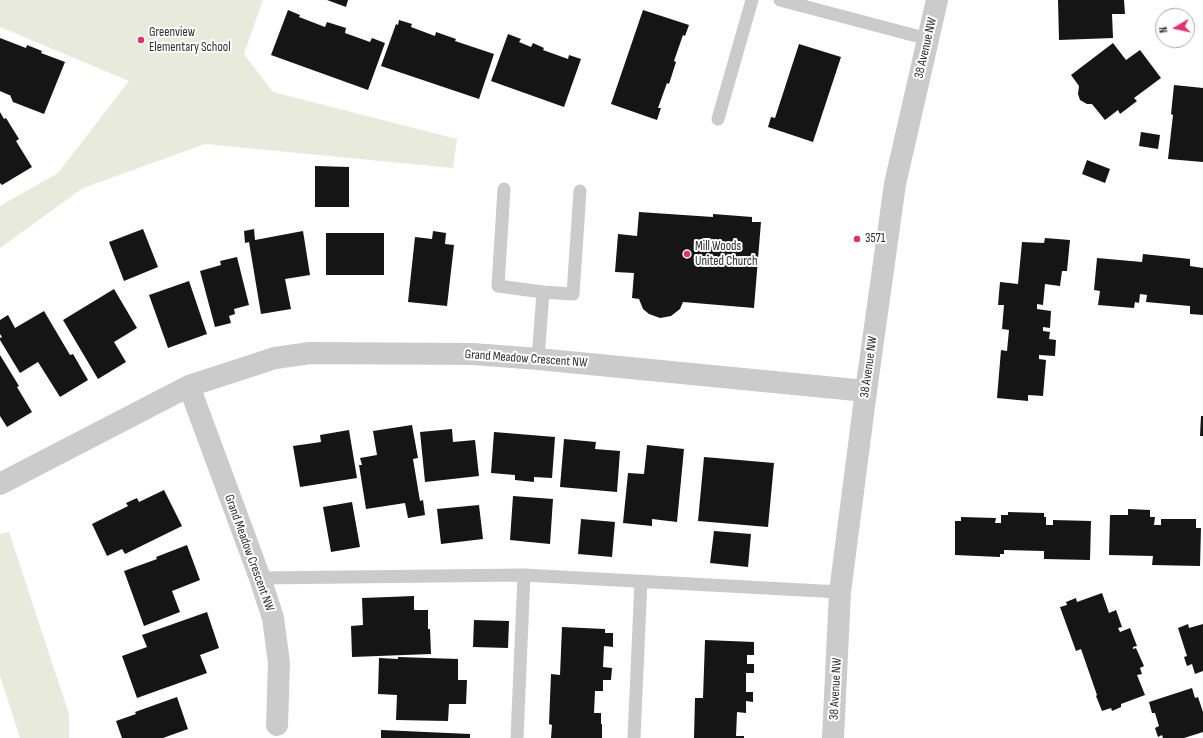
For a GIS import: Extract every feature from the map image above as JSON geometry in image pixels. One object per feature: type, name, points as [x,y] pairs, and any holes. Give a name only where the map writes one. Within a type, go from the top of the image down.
[{"type":"street","name":"38 Avenue NW","points":[[833,738],[840,592],[895,184],[937,0]]},
{"type":"street","name":"Grand Meadow Crescent NW","points":[[0,484],[189,386],[275,358],[310,353],[473,354],[866,391]]},
{"type":"street","name":"Grand Meadow Crescent NW","points":[[189,386],[260,578],[273,618],[279,664],[278,726]]},
{"type":"lane","points":[[718,119],[752,0]]},
{"type":"lane","points":[[780,0],[928,39]]},
{"type":"lane","points":[[504,189],[498,286],[573,294],[580,191]]},
{"type":"lane","points":[[538,359],[543,292]]},
{"type":"lane","points":[[260,578],[524,575],[840,592]]},
{"type":"lane","points":[[517,738],[524,575]]},
{"type":"lane","points":[[634,738],[641,581]]},
{"type":"shaded area","points":[[0,0],[263,0],[244,54],[273,92],[457,139],[453,168],[205,144],[83,188],[0,248],[0,206],[58,173],[129,81],[0,27]]},
{"type":"shaded area","points":[[9,532],[69,714],[69,738],[20,738],[0,676],[0,534]]},
{"type":"building","points":[[327,0],[348,0],[346,7]]},
{"type":"building","points":[[1058,0],[1124,0],[1125,14],[1112,14],[1113,38],[1059,40]]},
{"type":"building","points":[[288,10],[300,15],[299,17],[325,27],[327,22],[346,28],[345,33],[370,42],[372,38],[385,43],[368,90],[271,55]]},
{"type":"building","points":[[643,10],[689,25],[685,36],[683,35],[674,61],[676,62],[669,84],[667,83],[658,108],[661,108],[657,120],[611,104]]},
{"type":"building","points":[[399,20],[412,24],[411,27],[435,36],[436,32],[456,39],[455,41],[494,54],[479,99],[381,66],[396,24],[398,25]]},
{"type":"building","points":[[508,34],[521,39],[519,42],[531,47],[533,43],[544,48],[543,50],[568,59],[569,55],[581,59],[564,107],[491,81]]},
{"type":"building","points":[[0,38],[26,48],[27,45],[42,51],[41,53],[65,62],[44,114],[13,102],[10,95],[0,91]]},
{"type":"building","points":[[1113,43],[1126,60],[1140,50],[1161,78],[1134,98],[1137,101],[1120,114],[1118,110],[1105,120],[1092,104],[1087,104],[1080,100],[1078,94],[1079,86],[1071,75]]},
{"type":"building","points":[[799,44],[841,57],[813,142],[768,127],[771,117],[775,118]]},
{"type":"building","points":[[1174,85],[1203,88],[1203,162],[1168,159],[1173,115],[1171,114]]},
{"type":"building","points":[[0,112],[4,119],[6,118],[19,139],[16,141],[32,167],[2,185],[0,183]]},
{"type":"building","points":[[1141,132],[1160,135],[1158,149],[1139,146]]},
{"type":"building","points":[[1087,160],[1110,169],[1105,183],[1082,174]]},
{"type":"building","points":[[315,166],[349,167],[349,207],[315,207]]},
{"type":"building","name":"Mill Woods United Church","points":[[639,212],[713,217],[713,214],[752,217],[752,222],[761,222],[754,308],[683,302],[680,309],[671,316],[660,318],[649,314],[643,309],[639,299],[632,298],[634,273],[615,272],[618,234],[637,236]]},
{"type":"building","points":[[143,229],[158,267],[124,281],[109,242]]},
{"type":"building","points":[[254,229],[255,240],[303,231],[310,275],[285,279],[291,309],[261,314],[249,242],[245,243],[244,231]]},
{"type":"building","points":[[433,231],[446,233],[445,244],[454,245],[447,306],[408,302],[415,237],[432,239]]},
{"type":"building","points":[[326,233],[384,233],[384,275],[326,275]]},
{"type":"building","points":[[1045,238],[1070,240],[1067,271],[1062,271],[1060,286],[1045,284],[1043,305],[1037,304],[1037,309],[1051,311],[1050,328],[1043,327],[1043,331],[1050,332],[1049,339],[1056,340],[1055,356],[1039,355],[1039,359],[1046,360],[1043,396],[1028,395],[1028,401],[997,398],[1001,350],[1007,351],[1009,330],[1002,329],[1004,305],[998,305],[1000,282],[1018,284],[1022,242],[1044,243]]},
{"type":"building","points":[[1143,254],[1190,259],[1190,266],[1203,268],[1203,315],[1190,314],[1190,306],[1146,302],[1147,295],[1140,294],[1139,303],[1135,302],[1134,308],[1098,305],[1100,291],[1094,290],[1097,258],[1142,262]]},
{"type":"building","points":[[237,257],[249,305],[234,309],[235,314],[229,316],[231,323],[215,327],[200,271],[221,265],[220,261]]},
{"type":"building","points":[[189,281],[207,334],[168,348],[149,295]]},
{"type":"building","points":[[114,289],[137,328],[114,342],[126,362],[98,379],[63,320]]},
{"type":"building","points":[[44,311],[70,355],[73,354],[88,380],[60,397],[38,362],[20,373],[0,340],[2,337],[0,334],[0,320],[8,315],[15,328]]},
{"type":"building","points":[[0,355],[19,386],[17,387],[32,412],[7,427],[0,416]]},
{"type":"building","points":[[1201,416],[1203,416],[1203,436],[1200,436]]},
{"type":"building","points":[[412,425],[418,458],[413,459],[420,501],[423,500],[425,515],[408,518],[405,503],[366,509],[359,465],[362,465],[360,458],[377,455],[373,431]]},
{"type":"building","points":[[452,429],[453,442],[475,440],[479,476],[425,482],[420,432]]},
{"type":"building","points":[[349,430],[357,478],[300,487],[293,446],[321,442],[320,435]]},
{"type":"building","points":[[494,432],[555,437],[552,478],[534,477],[534,482],[515,480],[515,475],[491,473]]},
{"type":"building","points":[[564,439],[596,442],[595,449],[620,451],[617,492],[560,487]]},
{"type":"building","points":[[647,445],[684,449],[677,522],[652,519],[652,526],[623,523],[628,473],[644,474]]},
{"type":"building","points":[[704,457],[774,463],[768,527],[698,521]]},
{"type":"building","points":[[164,490],[182,526],[125,554],[122,549],[107,556],[92,524],[128,506],[126,503],[137,498],[139,502]]},
{"type":"building","points":[[513,496],[553,499],[550,544],[510,540]]},
{"type":"building","points":[[352,502],[360,547],[331,552],[323,507]]},
{"type":"building","points":[[479,505],[483,539],[441,544],[437,509]]},
{"type":"building","points":[[1128,509],[1150,510],[1150,517],[1155,517],[1154,525],[1161,525],[1161,519],[1196,519],[1196,528],[1201,528],[1200,566],[1152,565],[1153,556],[1109,555],[1110,515],[1128,515]]},
{"type":"building","points":[[1008,512],[1044,513],[1044,517],[1046,517],[1046,525],[1053,525],[1053,520],[1091,521],[1090,560],[1044,559],[1044,551],[1004,550],[1004,554],[1000,554],[1000,557],[955,555],[955,521],[961,521],[961,517],[996,518],[995,523],[1001,523],[1001,515],[1008,515]]},
{"type":"building","points":[[581,519],[615,522],[612,557],[578,554]]},
{"type":"building","points":[[714,531],[751,534],[748,567],[710,563]]},
{"type":"building","points":[[187,545],[200,580],[172,591],[180,612],[144,626],[124,571],[157,559],[156,557]]},
{"type":"building","points":[[1102,593],[1109,613],[1116,610],[1122,627],[1118,628],[1120,632],[1130,628],[1137,646],[1133,647],[1133,649],[1136,648],[1144,666],[1140,668],[1142,674],[1137,675],[1145,695],[1121,704],[1121,707],[1112,711],[1111,708],[1102,711],[1081,649],[1076,651],[1060,607],[1067,605],[1066,602],[1076,598],[1077,602]]},
{"type":"building","points":[[414,596],[414,610],[428,610],[428,629],[430,629],[431,654],[352,657],[351,626],[363,625],[362,598]]},
{"type":"building","points":[[207,612],[219,648],[200,655],[207,673],[137,698],[122,656],[147,647],[142,635]]},
{"type":"building","points":[[474,620],[509,621],[508,648],[473,647]]},
{"type":"building","points":[[1188,624],[1189,628],[1203,624],[1203,671],[1195,674],[1192,664],[1187,666],[1184,657],[1187,656],[1178,628]]},
{"type":"building","points":[[562,627],[605,629],[605,633],[613,633],[613,647],[604,646],[603,667],[612,668],[611,680],[603,680],[603,691],[595,691],[594,713],[601,713],[602,738],[551,738],[552,725],[549,724],[551,674],[560,675]]},
{"type":"building","points":[[705,640],[754,642],[754,655],[747,655],[747,664],[754,664],[754,673],[746,673],[746,692],[753,692],[753,702],[746,701],[746,713],[737,712],[736,736],[744,736],[744,738],[694,738],[695,698],[703,698]]},
{"type":"building","points":[[398,657],[458,659],[458,680],[467,680],[466,704],[449,704],[448,721],[396,720],[397,695],[378,694],[379,658],[398,659]]},
{"type":"building","points":[[1192,688],[1195,698],[1198,697],[1203,712],[1203,732],[1184,738],[1163,738],[1162,735],[1158,737],[1155,728],[1159,726],[1155,713],[1152,713],[1149,702]]},
{"type":"building","points":[[177,697],[188,729],[163,738],[122,738],[116,721],[136,714],[135,712]]},
{"type":"building","points":[[381,730],[470,734],[470,738],[381,738]]},
{"type":"place","name":"Greenview Elementary School","points":[[141,40]]},
{"type":"place","name":"3571","points":[[857,239]]},
{"type":"place","name":"Mill Woods United Church","points":[[687,254]]}]
